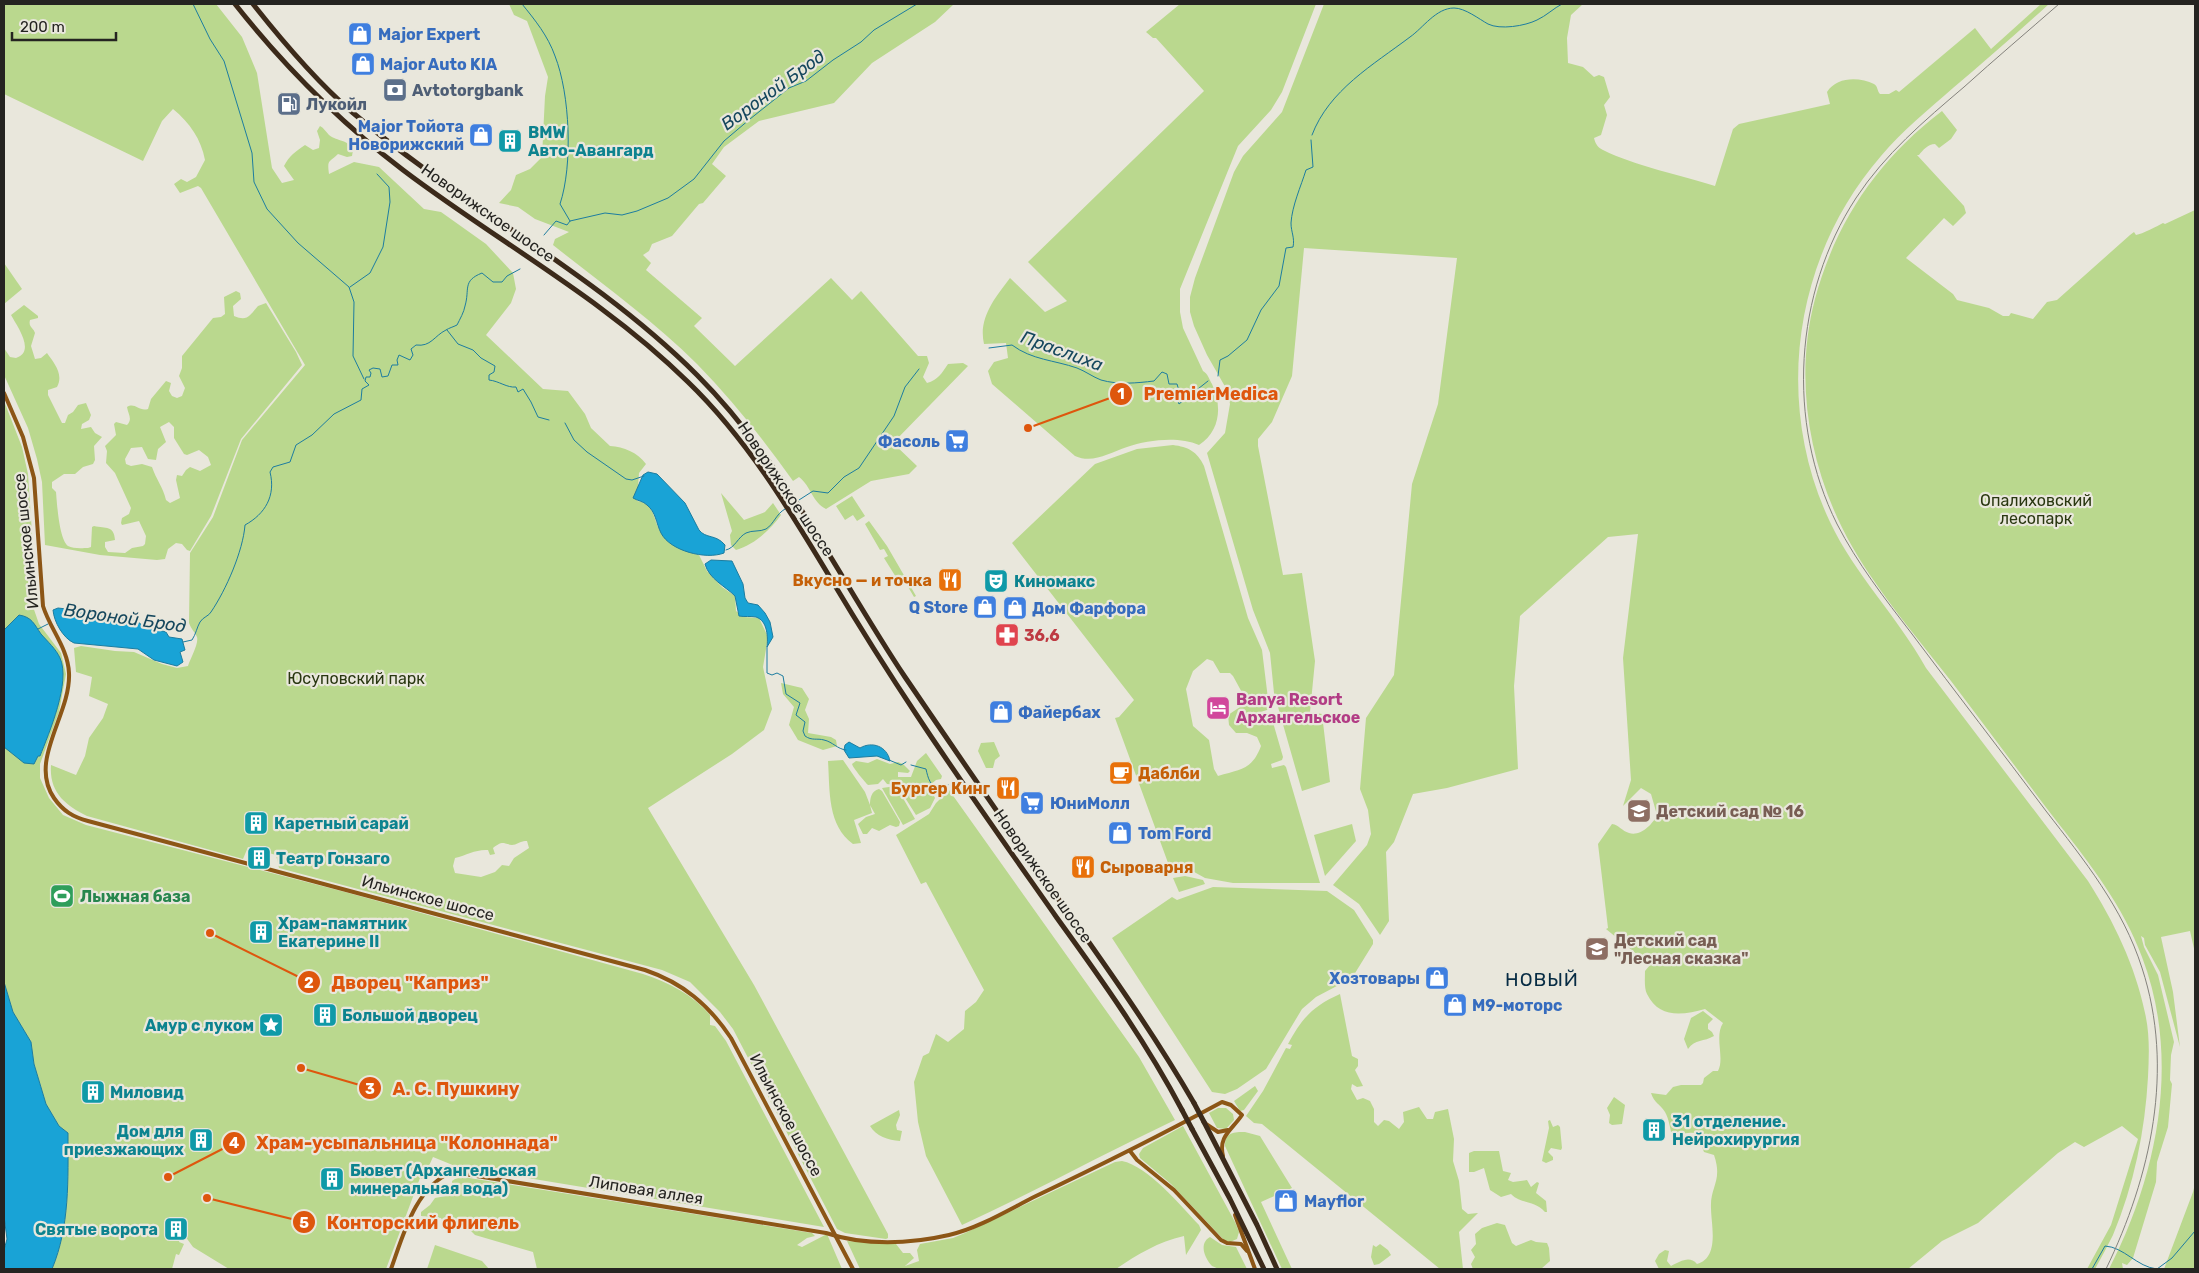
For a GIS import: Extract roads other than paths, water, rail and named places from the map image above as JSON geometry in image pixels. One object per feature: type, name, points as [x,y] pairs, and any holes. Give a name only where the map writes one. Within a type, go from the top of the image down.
[{"type":"highway","name":"Новорижское шоссе","points":[[235,4],[292,70],[363,138],[406,172],[575,289],[625,326],[671,366],[716,410],[738,436],[782,499],[895,682],[974,800],[1128,1017],[1154,1057],[1230,1198],[1264,1269]]},
{"type":"highway","name":"Новорижское шоссе","points":[[253,4],[308,69],[353,112],[440,179],[593,286],[671,350],[728,409],[758,446],[802,510],[898,666],[979,788],[1165,1052],[1224,1160],[1277,1269]]},
{"type":"main road","name":"Ильинское шоссе","points":[[4,392],[23,437],[34,478],[41,596],[47,619],[65,652],[69,675],[62,711],[47,756],[45,770],[52,795],[65,811],[88,822],[635,967],[674,982],[709,1009],[731,1038],[853,1269]]},
{"type":"main road","name":"Липовая аллея","points":[[391,1269],[421,1198],[441,1177],[452,1172],[836,1236],[891,1243],[918,1241],[955,1233],[1130,1151],[1222,1102],[1230,1105],[1242,1115],[1228,1130]]},
{"type":"main road","points":[[1204,1122],[1215,1131],[1228,1130]]},
{"type":"main road","points":[[1224,1160],[1222,1140],[1228,1130]]},
{"type":"main road","points":[[1130,1151],[1137,1160],[1174,1190],[1220,1240],[1227,1243],[1241,1244],[1247,1251]]},
{"type":"main road","points":[[1230,1198],[1247,1251],[1255,1269]]},
{"type":"main road","points":[[1234,1243],[1240,1236],[1239,1227]]},
{"type":"water","points":[[648,472],[657,474],[685,503],[702,533],[718,539],[725,545],[724,553],[708,555],[689,552],[672,545],[666,539],[661,533],[650,508],[633,498],[643,475]]},
{"type":"water","points":[[711,560],[732,561],[743,584],[745,598],[748,603],[758,605],[770,622],[773,637],[767,647],[767,635],[763,622],[756,617],[739,616],[735,596],[714,578],[707,569],[705,564]]},
{"type":"water","points":[[58,608],[109,614],[137,621],[143,626],[166,632],[169,637],[182,639],[185,650],[180,652],[183,662],[177,666],[154,660],[138,649],[74,643],[63,634],[57,624],[53,610]]},
{"type":"water","points":[[19,615],[27,617],[32,622],[56,652],[63,668],[63,680],[58,707],[40,756],[38,756],[34,764],[24,763],[4,747],[4,630]]},
{"type":"water","points":[[849,742],[860,748],[869,745],[878,746],[886,752],[890,761],[877,756],[849,758],[844,750],[845,745]]},
{"type":"water","points":[[4,982],[13,1012],[31,1042],[34,1064],[46,1104],[59,1126],[68,1133],[68,1185],[65,1219],[58,1253],[52,1269],[4,1269],[4,1250],[7,1239],[4,1216]]},
{"type":"waterway","points":[[193,4],[210,39],[224,61],[252,153],[254,182],[267,209],[298,243],[349,287],[354,302],[353,356],[364,379]]},
{"type":"waterway","points":[[522,4],[549,42],[555,56],[564,90],[567,109],[568,150],[567,170],[560,204],[570,221]]},
{"type":"waterway","name":"Вороной Брод","points":[[544,235],[556,221],[567,225],[570,221],[605,213],[622,215],[668,198],[694,179],[724,141],[789,88],[806,81],[833,60],[861,42],[874,30],[917,4]]},
{"type":"waterway","name":"Праслиха","points":[[1312,135],[1329,105],[1341,92],[1367,68],[1410,37],[1441,11],[1458,8],[1493,26],[1506,27],[1532,22],[1562,4]]},
{"type":"waterway","name":"Праслиха","points":[[1218,376],[1220,360],[1228,356],[1247,340],[1261,310],[1279,286],[1286,248],[1293,247],[1291,223],[1295,203],[1306,170],[1313,167],[1311,140]]},
{"type":"waterway","points":[[350,287],[370,273],[383,247],[390,202],[389,187],[377,174]]},
{"type":"waterway","name":"Вороной Брод","points":[[183,642],[192,640],[200,622],[210,613],[222,593],[233,570],[244,535],[245,525],[263,510],[270,496],[270,472],[273,467],[290,462],[296,445],[312,435],[334,414],[361,400],[362,389],[369,385],[365,381],[366,377],[370,377],[371,373],[369,370],[373,368],[380,369],[382,377],[388,376],[392,365],[398,365],[399,355],[410,360],[413,355],[411,349],[416,345],[429,343],[442,332],[457,325],[464,311],[468,286],[472,279],[482,273],[493,282],[502,282],[507,276],[520,269]]},
{"type":"waterway","name":"Праслиха","points":[[447,330],[458,344],[473,350],[481,358],[495,366],[494,372],[489,375],[489,380],[516,387],[518,392],[523,389],[538,417],[549,420]]},
{"type":"waterway","name":"Праслиха","points":[[989,348],[1012,345],[1035,357],[1077,368],[1101,380],[1114,383],[1154,381],[1162,372],[1167,374],[1169,384],[1177,384],[1179,404],[1208,381]]},
{"type":"waterway","name":"Праслиха","points":[[799,500],[813,491],[828,493],[844,477],[859,468],[894,416],[905,387],[919,369]]},
{"type":"waterway","name":"Праслиха","points":[[565,423],[574,440],[587,452],[626,479],[632,480],[644,476]]},
{"type":"waterway","name":"Праслиха","points":[[788,507],[795,502]]},
{"type":"waterway","name":"Праслиха","points":[[726,550],[732,547],[746,533],[766,529],[785,509]]},
{"type":"waterway","name":"Вороной Брод","points":[[38,629],[48,624]]},
{"type":"waterway","points":[[767,647],[767,673],[772,675],[777,673],[783,676],[786,694],[800,703],[796,715],[805,722],[803,731],[805,736],[827,741],[846,750]]},
{"type":"waterway","points":[[889,760],[901,765],[906,762]]},
{"type":"waterway","points":[[911,765],[926,769],[930,782],[937,789],[941,790],[948,785]]},
{"type":"waterway","points":[[2092,1269],[2105,1246],[2112,1247],[2143,1265],[2157,1269],[2172,1258],[2195,1231]]},
{"type":"railway","points":[[2059,4],[1934,112],[1879,167],[1856,198],[1835,235],[1820,275],[1809,316],[1804,358],[1804,401],[1810,443],[1821,485],[1837,524],[1862,567],[2088,866],[2124,925],[2142,968],[2152,1006],[2157,1045],[2157,1083],[2153,1122],[2146,1160],[2135,1197],[2122,1234],[2106,1269]]},
{"type":"place","name":"Major Expert","points":[[360,34]]},
{"type":"place","name":"Major Auto KIA","points":[[363,64]]},
{"type":"place","name":"Avtotorgbank","points":[[395,90]]},
{"type":"place","name":"Лукойл","points":[[289,104]]},
{"type":"place","name":"Major Тойота Новорижский","points":[[481,135]]},
{"type":"place","name":"BMW Авто-Авангард","points":[[510,141]]},
{"type":"place","name":"PremierMedica","points":[[1028,428]]},
{"type":"place","name":"Фасоль","points":[[957,441]]},
{"type":"place","name":"Вкусно — и точка","points":[[950,580]]},
{"type":"place","name":"Киномакс","points":[[996,581]]},
{"type":"place","name":"Q Store","points":[[985,607]]},
{"type":"place","name":"Дом Фарфора","points":[[1015,608]]},
{"type":"place","name":"36,6","points":[[1007,635]]},
{"type":"place","name":"Banya Resort Архангельское","points":[[1218,708]]},
{"type":"place","name":"Файербах","points":[[1001,712]]},
{"type":"place","name":"Даблби","points":[[1121,773]]},
{"type":"place","name":"Бургер Кинг","points":[[1008,788]]},
{"type":"place","name":"ЮниМолл","points":[[1032,803]]},
{"type":"place","name":"Детский сад № 16","points":[[1639,811]]},
{"type":"place","name":"Каретный сарай","points":[[256,823]]},
{"type":"place","name":"Tom Ford","points":[[1120,833]]},
{"type":"place","name":"Театр Гонзаго","points":[[259,858]]},
{"type":"place","name":"Сыроварня","points":[[1083,867]]},
{"type":"place","name":"Лыжная база","points":[[62,896]]},
{"type":"place","name":"Храм-памятник Екатерине II","points":[[261,932]]},
{"type":"place","name":"Дворец \"Каприз\"","points":[[210,933]]},
{"type":"place","name":"Детский сад \"Лесная сказка\"","points":[[1597,949]]},
{"type":"place","name":"Хозтовары","points":[[1437,978]]},
{"type":"place","name":"М9-моторс","points":[[1455,1005]]},
{"type":"place","name":"Большой дворец","points":[[325,1015]]},
{"type":"place","name":"Амур с луком","points":[[271,1025]]},
{"type":"place","name":"А. С. Пушкину","points":[[301,1068]]},
{"type":"place","name":"Миловид","points":[[93,1092]]},
{"type":"place","name":"31 отделение. Нейрохирургия","points":[[1654,1130]]},
{"type":"place","name":"Дом для приезжающих","points":[[201,1140]]},
{"type":"place","name":"Храм-усыпальница \"Колоннада\"","points":[[168,1177]]},
{"type":"place","name":"Бювет (Архангельская минеральная вода)","points":[[332,1179]]},
{"type":"place","name":"Конторский флигель","points":[[207,1198]]},
{"type":"place","name":"Mayflor","points":[[1286,1201]]},
{"type":"place","name":"Святые ворота","points":[[176,1229]]},
{"type":"district","name":"НОВЫЙ","points":[[1542,979]]},
{"type":"park label","name":"Опалиховский лесопарк","points":[[2036,509]]},
{"type":"park label","name":"Юсуповский парк","points":[[356,678]]}]
